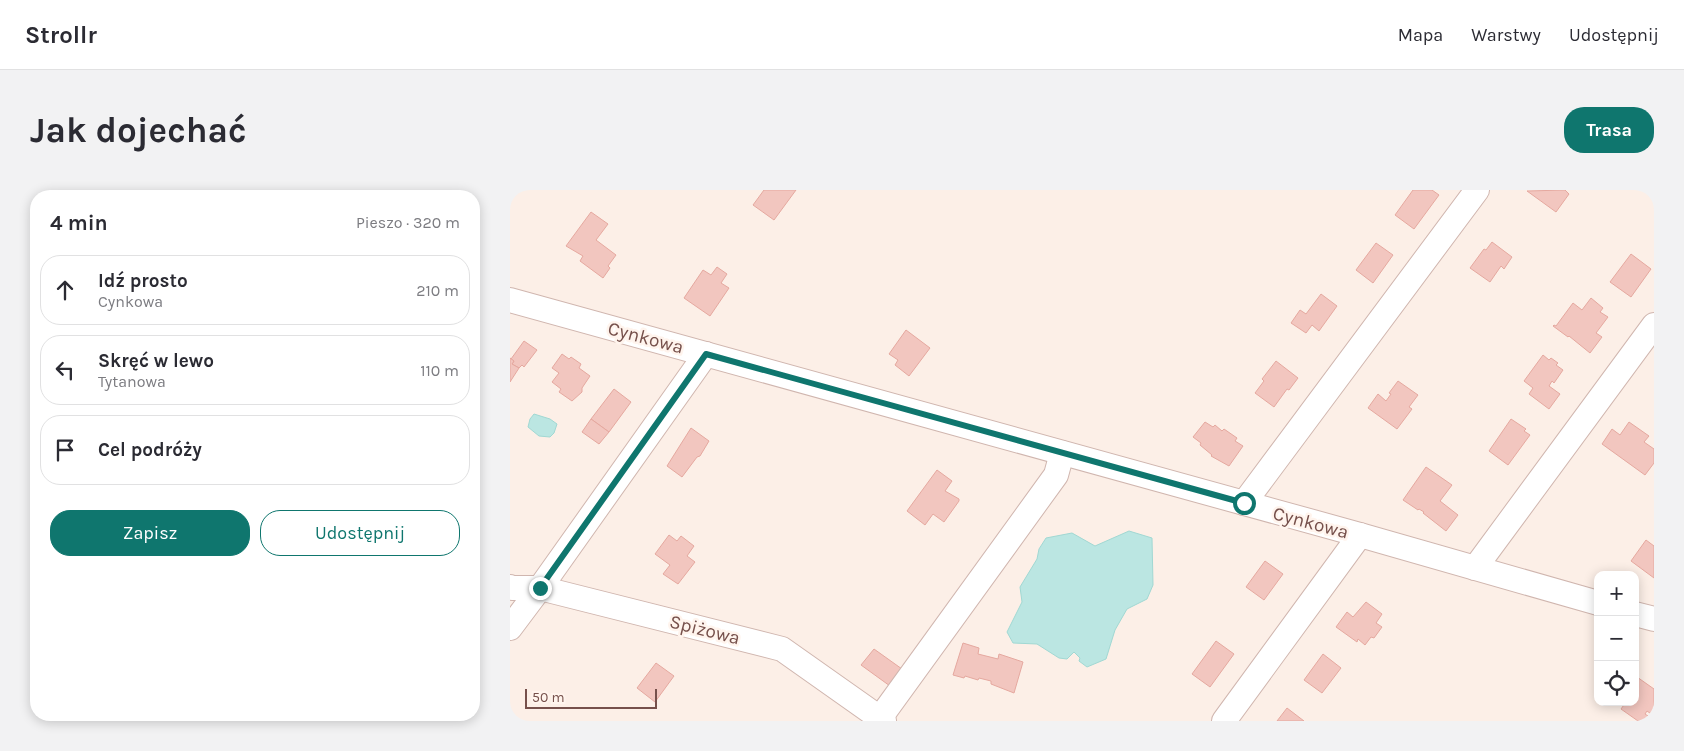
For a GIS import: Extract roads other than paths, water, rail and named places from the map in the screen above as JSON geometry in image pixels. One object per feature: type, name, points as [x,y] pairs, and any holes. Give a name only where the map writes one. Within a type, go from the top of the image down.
[{"type":"street","points":[[1244,503],[1477,190]]},
{"type":"street","name":"Cynkowa","points":[[510,300],[1594,602]]},
{"type":"street","points":[[1475,568],[1654,325]]},
{"type":"street","points":[[510,628],[706,354]]},
{"type":"street","name":"Spiżowa","points":[[510,587],[540,588],[782,649],[882,720],[1056,475],[1062,453]]},
{"type":"street","name":"Cynkowa","points":[[1224,721],[1360,536]]},
{"type":"street","points":[[1639,615],[1654,619]]},
{"type":"water","points":[[534,414],[550,419],[557,424],[554,433],[550,437],[539,436],[528,427],[530,419]]},
{"type":"water","points":[[1129,531],[1152,538],[1153,585],[1147,599],[1127,609],[1115,630],[1106,659],[1087,667],[1079,661],[1080,658],[1074,652],[1067,659],[1059,658],[1037,644],[1013,643],[1007,632],[1022,602],[1020,587],[1037,559],[1039,549],[1046,538],[1072,533],[1095,546]]}]
